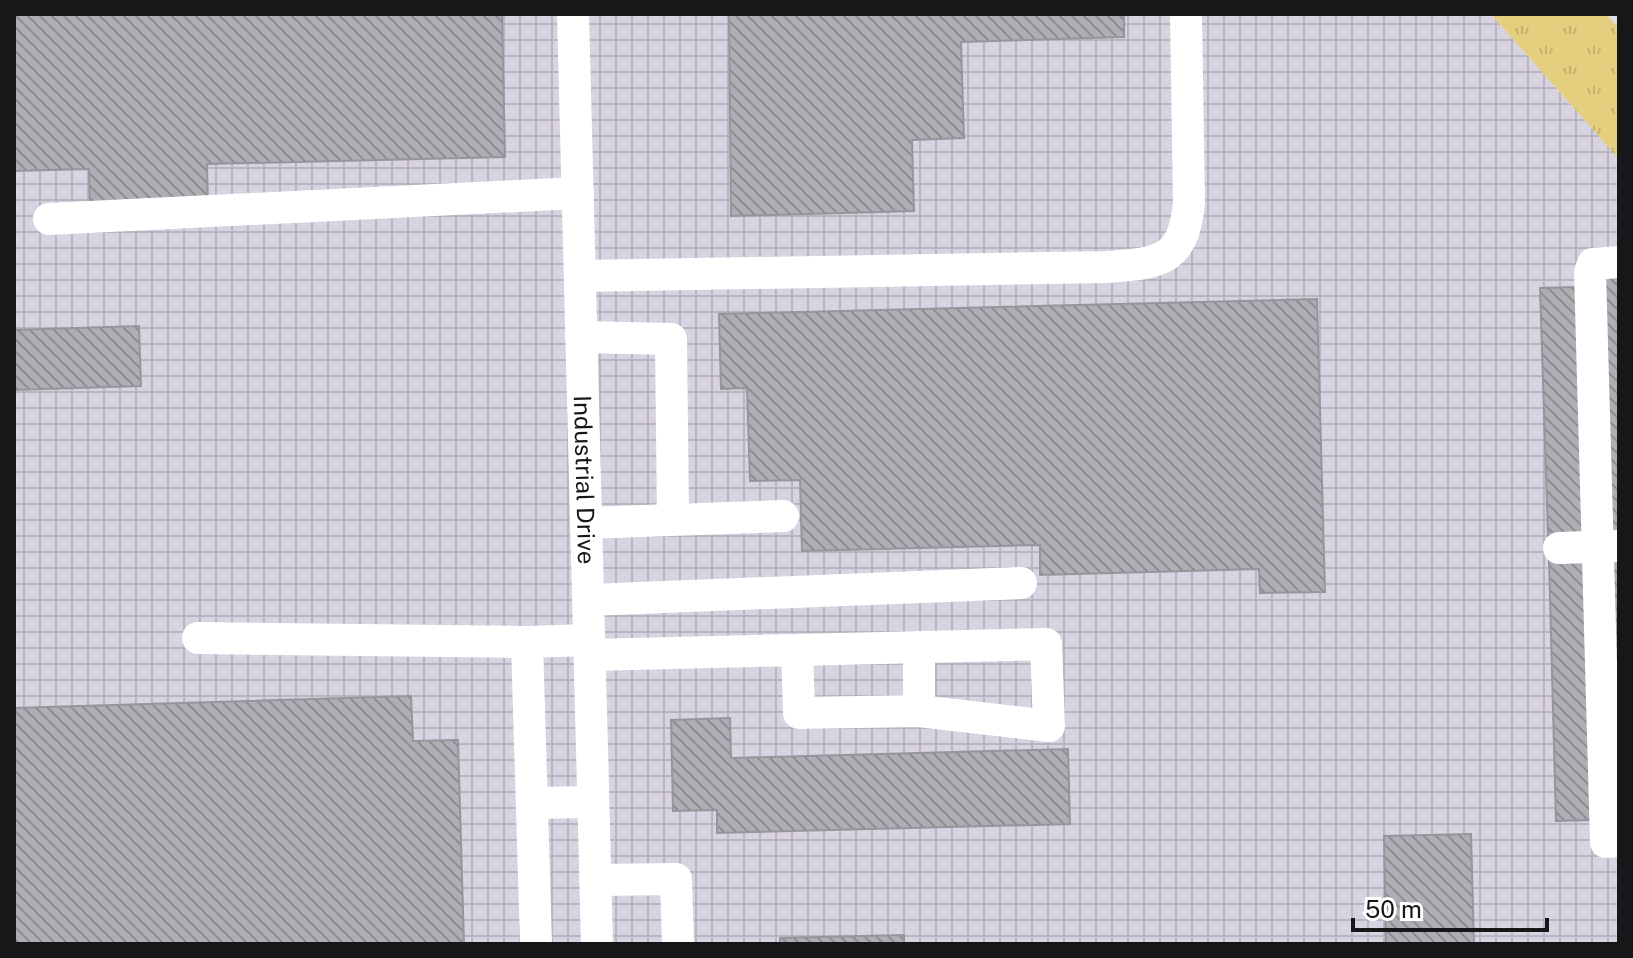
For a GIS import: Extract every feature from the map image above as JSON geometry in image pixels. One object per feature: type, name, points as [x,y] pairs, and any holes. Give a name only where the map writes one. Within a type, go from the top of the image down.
[{"type":"street","name":"Industrial Drive","points":[[573,14],[597,944]]},
{"type":"street","points":[[580,276],[1108,267],[1143,264],[1171,253],[1186,230],[1189,203],[1186,14]]},
{"type":"street","points":[[49,219],[578,193]]},
{"type":"street","points":[[1619,262],[1593,264],[1590,272],[1609,546],[1606,842],[1619,841]]},
{"type":"street","points":[[581,337],[671,339],[673,518]]},
{"type":"street","points":[[586,523],[783,516]]},
{"type":"street","points":[[1559,548],[1609,546]]},
{"type":"street","points":[[588,600],[1021,583]]},
{"type":"street","points":[[198,638],[527,642],[589,647],[797,650],[1046,644],[1049,726],[919,711],[799,713],[797,650]]},
{"type":"street","points":[[527,642],[536,944]]},
{"type":"street","points":[[919,647],[919,711]]},
{"type":"street","points":[[532,803],[593,802]]},
{"type":"street","points":[[595,880],[676,879],[678,944]]},
{"type":"shaded area","points":[[14,14],[1491,14],[1619,159],[1619,944],[14,944]]},
{"type":"green space","points":[[1491,14],[1606,14],[1619,28],[1619,159]]},
{"type":"building","points":[[14,14],[502,14],[505,157],[207,164],[208,206],[90,209],[89,169],[14,171]]},
{"type":"building","points":[[729,14],[1124,14],[1124,37],[961,42],[964,138],[912,140],[914,211],[731,216]]},
{"type":"building","points":[[1604,275],[1619,275],[1619,535],[1611,535]]},
{"type":"building","points":[[1576,287],[1583,535],[1548,536],[1540,288]]},
{"type":"building","points":[[1317,299],[1325,592],[1260,593],[1259,569],[1040,575],[1040,545],[802,551],[800,480],[750,481],[747,388],[721,389],[719,314]]},
{"type":"building","points":[[139,326],[141,386],[14,390],[14,330]]},
{"type":"building","points":[[1619,559],[1619,820],[1612,560]]},
{"type":"building","points":[[1584,560],[1591,820],[1556,821],[1549,561]]},
{"type":"building","points":[[411,696],[413,741],[458,740],[464,944],[14,944],[14,708]]},
{"type":"building","points":[[730,718],[731,758],[1068,749],[1070,824],[717,833],[717,810],[673,811],[671,720]]},
{"type":"building","points":[[1471,834],[1474,944],[1386,944],[1384,836]]},
{"type":"building","points":[[904,935],[904,944],[780,944],[780,938]]}]
